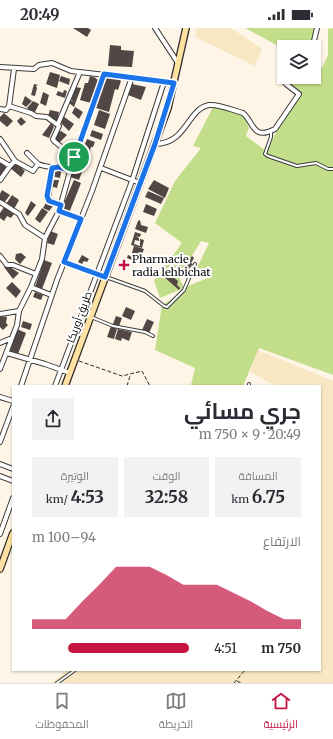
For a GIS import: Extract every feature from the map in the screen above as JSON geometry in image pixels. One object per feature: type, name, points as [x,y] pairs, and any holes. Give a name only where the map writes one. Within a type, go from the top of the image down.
[{"type":"street","points":[[155,28],[178,63]]},
{"type":"street","name":"طريق أوريكا","points":[[65,385],[155,144],[174,83],[186,28]]},
{"type":"street","points":[[314,40],[317,28]]},
{"type":"street","points":[[0,67],[34,69],[39,65],[52,63],[72,71],[174,83]]},
{"type":"street","points":[[0,115],[1,109],[6,110],[9,106],[14,69]]},
{"type":"street","points":[[74,157],[54,142],[53,139],[80,72]]},
{"type":"street","points":[[0,369],[17,325],[19,311],[31,287],[42,259],[44,238],[59,211],[74,157],[104,74]]},
{"type":"street","points":[[21,385],[64,262],[101,168],[132,77]]},
{"type":"street","points":[[55,385],[132,180],[164,82]]},
{"type":"street","points":[[155,144],[166,144],[174,139],[197,113],[208,105],[215,105],[243,113],[254,130],[270,132],[275,129],[298,94],[288,84]]},
{"type":"street","points":[[9,106],[36,116],[47,117],[58,124]]},
{"type":"street","points":[[0,138],[15,161],[32,172],[38,164]]},
{"type":"street","points":[[27,153],[38,164],[52,168],[59,167],[70,170]]},
{"type":"street","points":[[0,160],[10,166]]},
{"type":"street","points":[[0,180],[15,161]]},
{"type":"street","points":[[52,168],[48,199],[61,205]]},
{"type":"street","points":[[101,168],[140,183]]},
{"type":"street","points":[[0,202],[19,214],[25,226],[44,238]]},
{"type":"street","points":[[59,211],[81,219]]},
{"type":"street","points":[[0,256],[7,265],[13,265],[36,274]]},
{"type":"street","points":[[64,262],[105,277]]},
{"type":"street","points":[[31,287],[52,295]]},
{"type":"street","points":[[0,314],[19,311]]},
{"type":"street","points":[[0,343],[12,338]]},
{"type":"street","points":[[6,354],[62,369],[70,373]]},
{"type":"street","points":[[0,397],[12,401]]},
{"type":"street","points":[[0,442],[12,409]]},
{"type":"street","points":[[0,464],[12,469]]},
{"type":"street","points":[[0,476],[12,481]]},
{"type":"street","points":[[0,534],[12,501]]},
{"type":"street","points":[[0,569],[12,537]]},
{"type":"lane","points":[[270,132],[271,137],[265,154],[268,156],[297,166],[316,163],[328,169],[333,169]]},
{"type":"lane","points":[[105,277],[145,291],[167,307],[184,290],[195,264]]},
{"type":"lane","points":[[90,317],[113,326],[145,332],[153,336]]},
{"type":"lane","points":[[57,683],[74,671]]},
{"type":"path","points":[[75,360],[120,375],[129,375],[142,372],[149,385]]},
{"type":"path","points":[[128,385],[130,381],[129,375]]},
{"type":"path","points":[[234,683],[244,671]]},
{"type":"path","points":[[236,681],[241,683]]},
{"type":"shaded area","points":[[197,28],[231,28],[262,49],[255,66],[195,37]]},
{"type":"shaded area","points":[[258,350],[333,381],[333,683],[51,683],[66,671],[321,671],[321,385],[274,385],[250,372]]},
{"type":"green space","points":[[245,28],[318,28],[316,35],[312,40],[277,40],[277,45]]},
{"type":"green space","points":[[333,28],[333,375],[259,348],[243,385],[191,385],[195,368],[155,350],[162,305],[182,293],[188,286],[210,277],[197,268],[209,243],[201,241],[179,277],[184,288],[160,298],[154,281],[182,243],[155,223],[175,181],[201,148],[193,146],[213,107],[243,114],[249,128],[246,136],[266,151],[296,96],[287,84],[321,84],[321,67],[322,68],[328,55],[328,29]]},
{"type":"building","points":[[73,28],[88,28],[91,30],[87,37]]},
{"type":"building","points":[[110,45],[121,46],[121,50],[134,51],[132,67],[108,66]]},
{"type":"building","points":[[50,72],[60,75],[57,88],[46,84]]},
{"type":"building","points":[[61,76],[70,79],[69,85],[59,81]]},
{"type":"building","points":[[90,76],[96,78],[98,81],[91,103],[80,100],[85,83],[88,83]]},
{"type":"building","points":[[107,78],[119,79],[121,81],[118,90],[115,89],[109,112],[96,108],[104,80]]},
{"type":"building","points":[[34,84],[38,85],[36,86],[35,96],[31,95]]},
{"type":"building","points":[[132,84],[146,87],[141,100],[128,95]]},
{"type":"building","points":[[75,87],[81,88],[74,107],[69,103],[70,100],[74,102],[70,99]]},
{"type":"building","points":[[64,90],[67,91],[65,98],[56,95],[58,91],[63,93]]},
{"type":"building","points":[[43,92],[49,95],[46,106],[40,103]]},
{"type":"building","points":[[25,96],[32,101],[26,107],[22,104]]},
{"type":"building","points":[[33,101],[39,104],[34,114],[27,108]]},
{"type":"building","points":[[75,107],[83,112],[79,119],[72,113]]},
{"type":"building","points":[[50,110],[59,112],[57,121],[48,116]]},
{"type":"building","points":[[99,110],[110,114],[105,129],[94,125]]},
{"type":"building","points":[[4,113],[13,121],[7,127],[0,121],[0,117]]},
{"type":"building","points":[[63,116],[74,124],[69,131],[60,122]]},
{"type":"building","points":[[21,117],[26,122],[21,126],[17,121]]},
{"type":"building","points":[[51,123],[54,127],[49,138],[42,135]]},
{"type":"building","points":[[92,130],[103,134],[101,140],[90,136]]},
{"type":"building","points":[[61,131],[67,135],[59,143],[55,140],[56,134]]},
{"type":"building","points":[[87,139],[95,142],[93,147],[91,147],[79,180],[70,177],[82,143],[85,144]]},
{"type":"building","points":[[0,162],[7,168],[2,175],[0,175]]},
{"type":"building","points":[[16,163],[25,171],[21,177],[10,168]]},
{"type":"building","points":[[62,168],[60,178],[51,176],[53,169]]},
{"type":"building","points":[[51,180],[59,180],[57,188],[50,186]]},
{"type":"building","points":[[74,180],[81,183],[69,213],[61,210]]},
{"type":"building","points":[[154,180],[169,188],[165,198],[148,189]]},
{"type":"building","points":[[2,190],[10,195],[4,203],[0,201],[0,194]]},
{"type":"building","points":[[148,191],[164,198],[161,204],[145,197]]},
{"type":"building","points":[[12,195],[19,200],[14,209],[6,204]]},
{"type":"building","points":[[31,201],[36,205],[28,216],[25,213]]},
{"type":"building","points":[[47,201],[53,206],[49,211],[43,208]]},
{"type":"building","points":[[146,204],[157,209],[154,216],[143,212]]},
{"type":"building","points":[[4,207],[14,214],[11,218],[7,216],[4,221],[0,218],[0,213]]},
{"type":"building","points":[[42,208],[48,212],[40,223],[35,219]]},
{"type":"building","points":[[140,220],[141,225],[148,227],[146,233],[135,229],[138,221]]},
{"type":"building","points":[[50,231],[58,234],[54,245],[47,243]]},
{"type":"building","points":[[135,232],[141,234],[140,237],[136,236],[139,238],[139,241],[135,240],[134,244],[140,246],[140,239],[144,240],[142,248],[131,245]]},
{"type":"building","points":[[134,246],[144,249],[140,259],[131,256]]},
{"type":"building","points":[[21,253],[26,257],[20,264],[15,259],[16,254]]},
{"type":"building","points":[[82,255],[89,259],[87,262],[84,261],[82,264],[78,262]]},
{"type":"building","points":[[128,255],[140,260],[139,263],[127,258]]},
{"type":"building","points":[[192,256],[194,258],[191,263],[193,264],[188,270],[184,267]]},
{"type":"building","points":[[44,260],[52,263],[42,289],[35,287]]},
{"type":"building","points":[[4,267],[10,267],[19,273],[13,279]]},
{"type":"building","points":[[167,272],[178,281],[177,285],[180,288],[179,290],[163,276]]},
{"type":"building","points":[[12,282],[21,291],[16,298],[6,288]]},
{"type":"building","points":[[35,292],[43,295],[41,300],[33,297]]},
{"type":"building","points":[[126,307],[135,311],[131,320],[122,316]]},
{"type":"building","points":[[0,316],[7,317],[6,323],[8,325],[3,330],[0,327]]},
{"type":"building","points":[[116,316],[122,318],[119,326],[113,324]]},
{"type":"building","points":[[147,319],[154,322],[149,333],[142,330]]},
{"type":"building","points":[[23,321],[32,324],[30,330],[21,327]]},
{"type":"building","points":[[111,326],[117,329],[114,339],[107,337]]},
{"type":"building","points":[[17,329],[26,333],[18,354],[10,351]]},
{"type":"building","points":[[118,329],[132,332],[129,341],[122,338],[121,341],[115,339]]},
{"type":"place","name":"Pharmacie radia lehbichat","points":[[124,265]]},
{"type":"route","points":[[104,74],[174,83],[168,108],[105,277],[64,262],[81,219],[59,211],[61,205],[49,201],[47,196],[52,168],[64,167],[70,170],[74,157],[104,74]]}]
